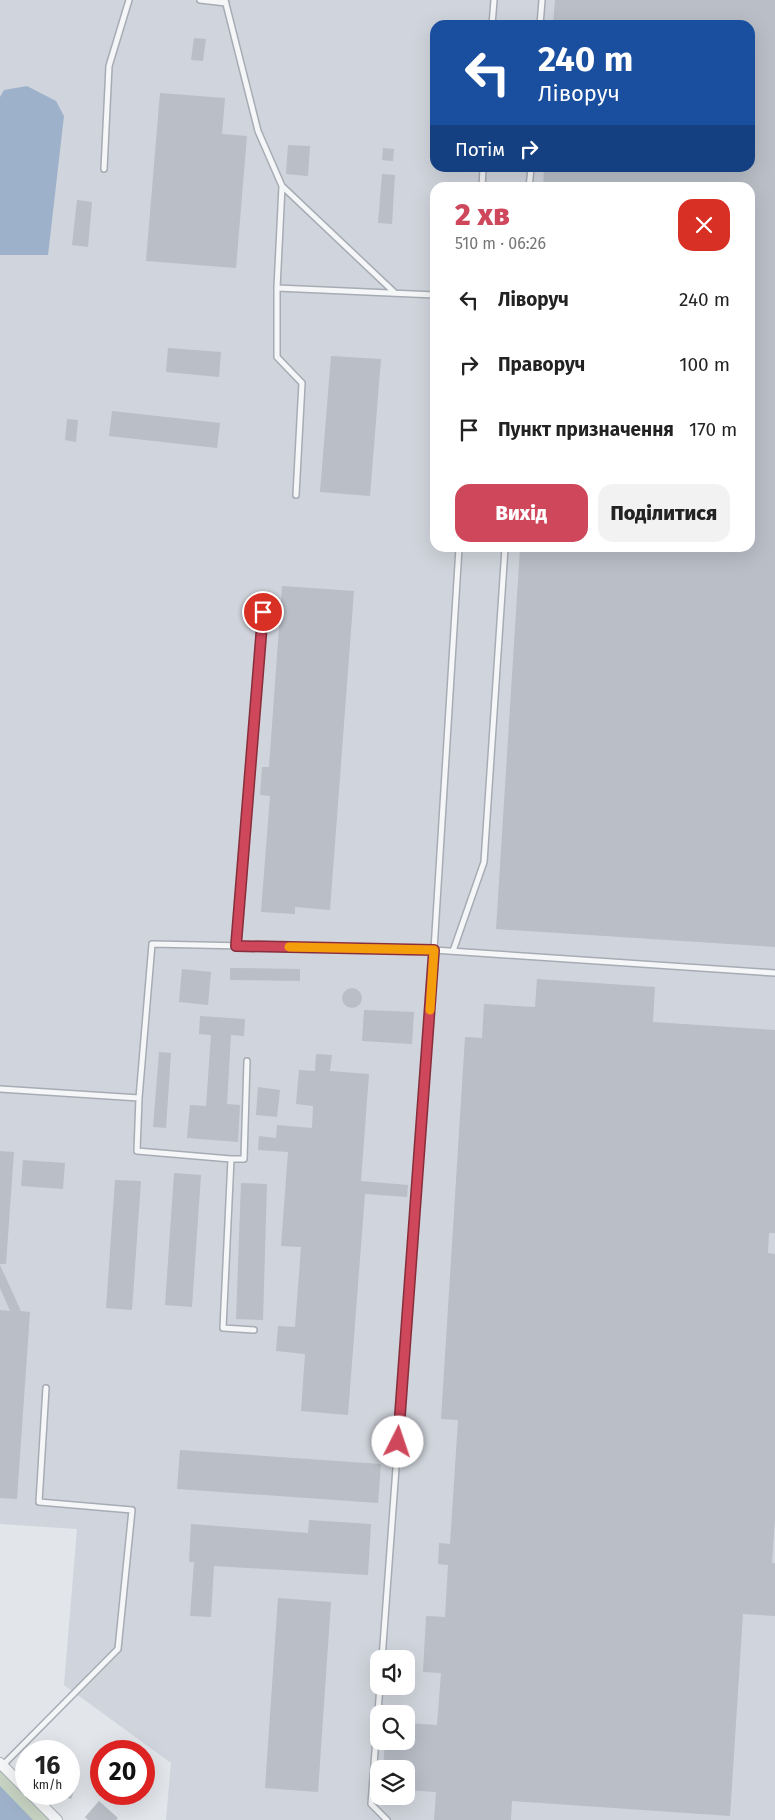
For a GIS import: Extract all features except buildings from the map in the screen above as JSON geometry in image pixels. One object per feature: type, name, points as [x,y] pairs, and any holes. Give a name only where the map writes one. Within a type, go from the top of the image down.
[{"type":"street","points":[[1,1764],[15,1778]]},
{"type":"street","points":[[42,1805],[57,1820]]},
{"type":"lane","points":[[104,169],[109,66],[129,0]]},
{"type":"lane","points":[[200,0],[226,1],[258,131],[282,186],[395,294]]},
{"type":"lane","points":[[492,20],[494,0]]},
{"type":"lane","points":[[540,20],[542,0]]},
{"type":"lane","points":[[282,186],[277,357],[302,383],[296,495]]},
{"type":"lane","points":[[278,288],[430,295]]},
{"type":"lane","points":[[383,1650],[434,950],[459,552]]},
{"type":"lane","points":[[453,951],[484,862],[505,552]]},
{"type":"lane","points":[[236,946],[263,612]]},
{"type":"lane","points":[[247,1061],[244,1159],[137,1150],[138,1098],[152,944],[434,950],[775,973]]},
{"type":"lane","points":[[0,1089],[138,1098]]},
{"type":"lane","points":[[231,1159],[223,1328],[254,1330]]},
{"type":"lane","points":[[1,1764],[118,1649],[132,1510],[39,1502],[46,1388]]},
{"type":"lane","points":[[379,1695],[371,1804],[387,1820]]},
{"type":"shaded area","points":[[0,0],[775,0],[775,1820],[166,1820],[171,1763],[155,1751],[155,1740],[139,1740],[64,1685],[77,1529],[0,1524]]},
{"type":"green space","points":[[0,1763],[15,1778],[15,1805],[42,1805],[57,1820],[0,1820]]},
{"type":"water","points":[[27,86],[56,101],[64,116],[48,255],[0,255],[0,97],[4,90]]},
{"type":"water","points":[[0,1786],[15,1801],[15,1805],[18,1805],[33,1820],[0,1820]]},
{"type":"slow traffic","points":[[289,947],[434,950],[430,1010]]},
{"type":"route","points":[[263,612],[236,946],[434,950],[398,1442]]}]
